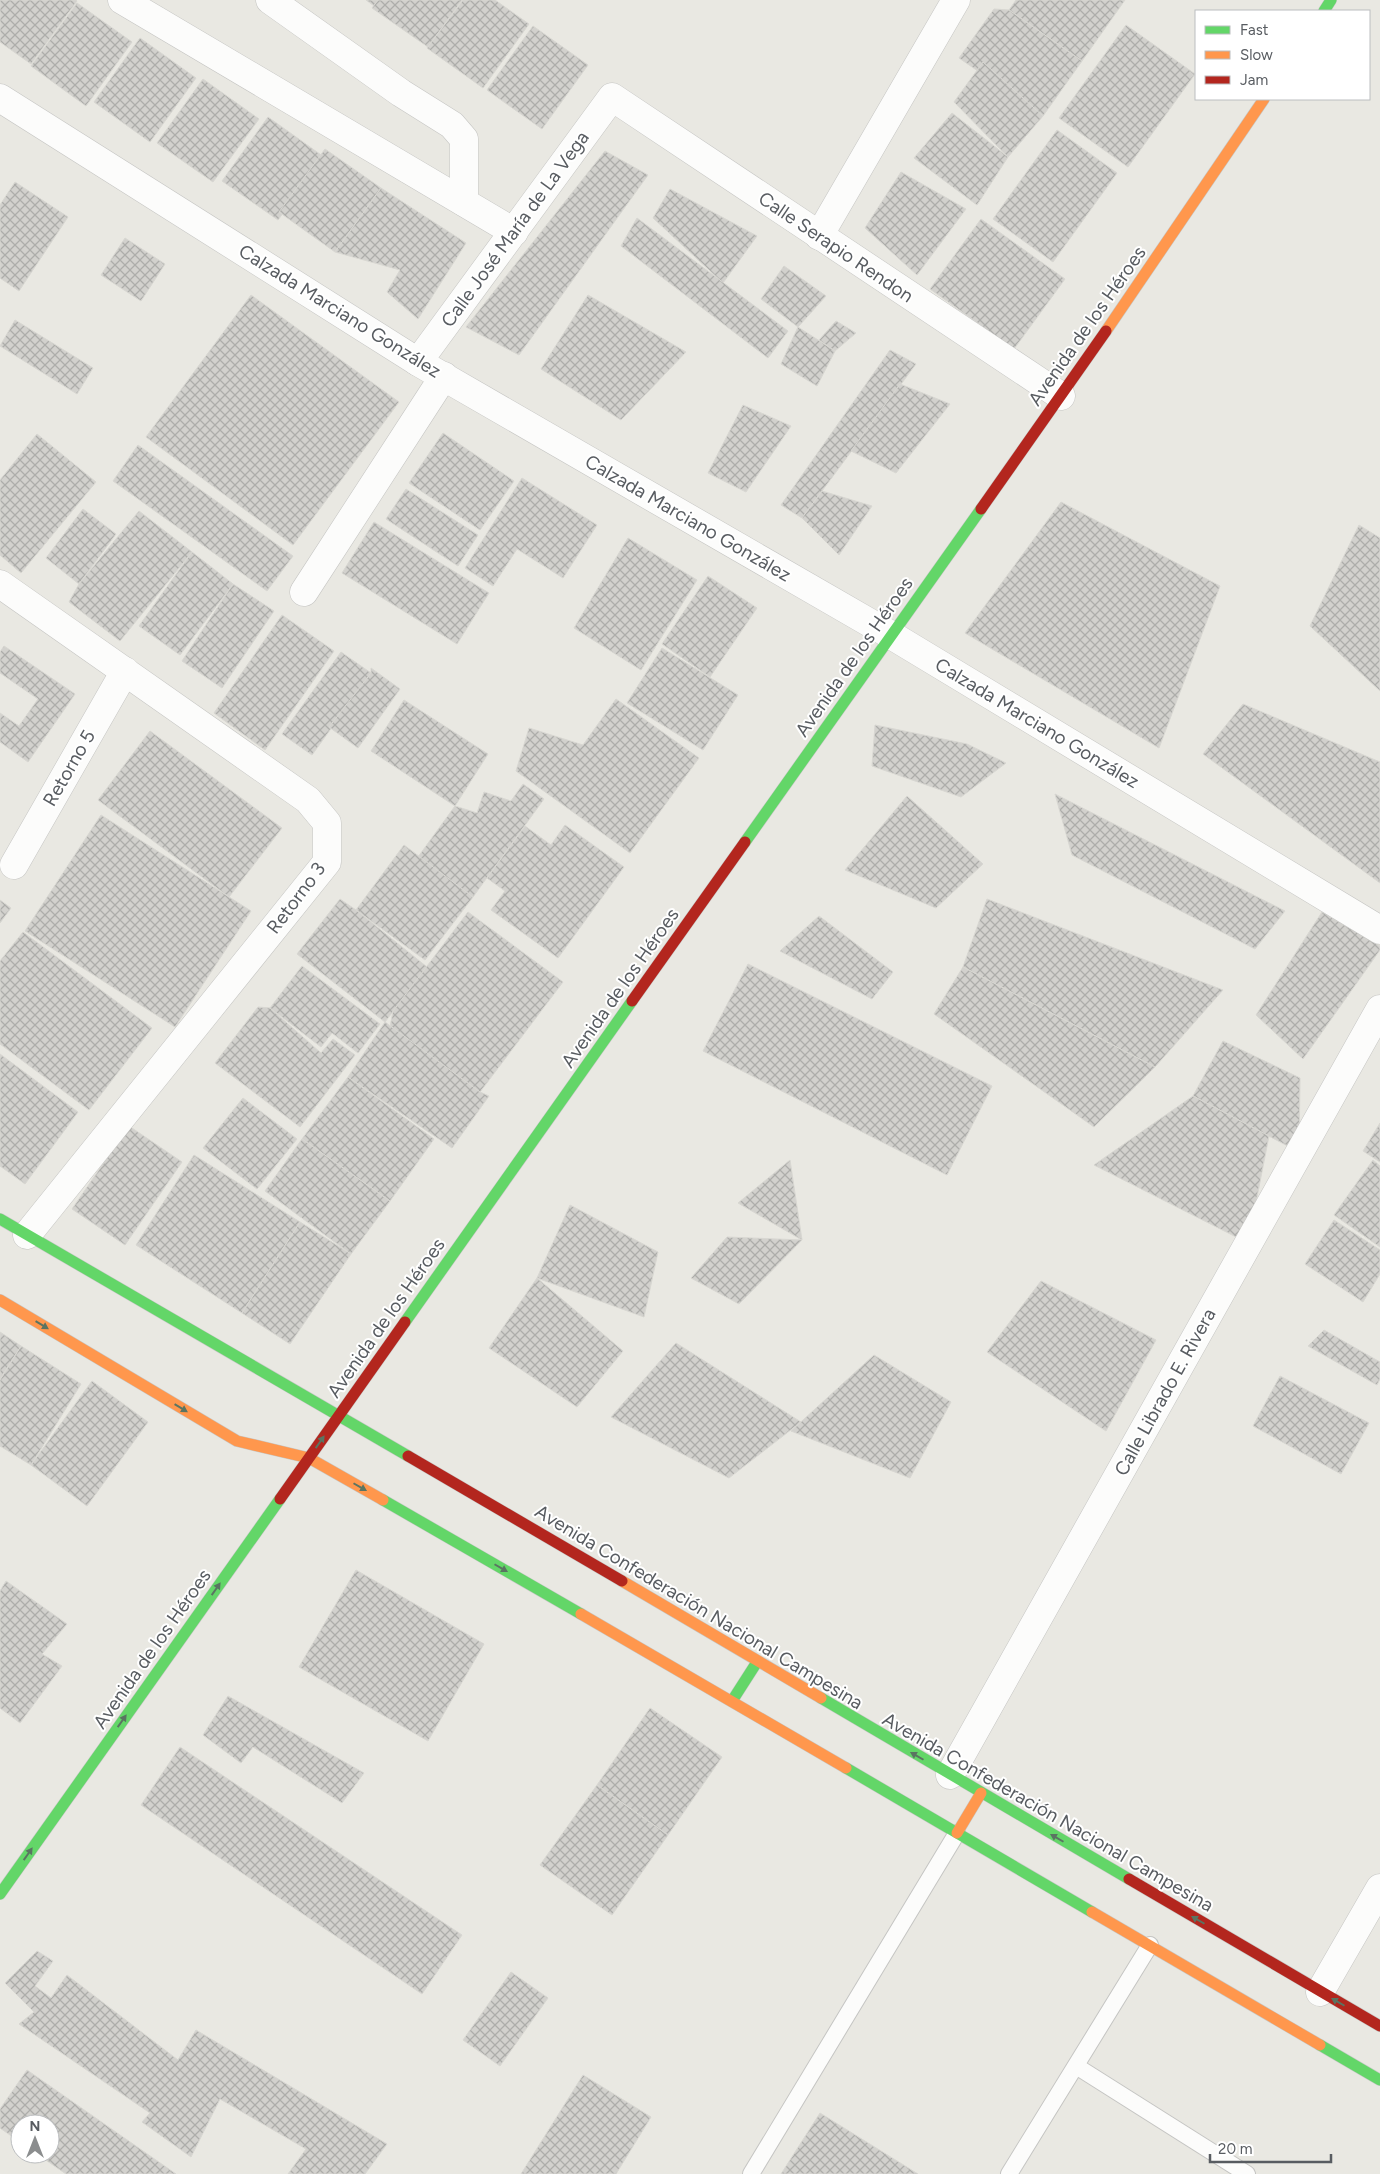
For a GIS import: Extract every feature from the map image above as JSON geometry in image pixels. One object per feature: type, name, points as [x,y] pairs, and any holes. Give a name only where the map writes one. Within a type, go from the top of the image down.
[{"type":"street","points":[[122,0],[514,232]]},
{"type":"street","points":[[270,0],[400,92],[452,125],[464,139],[464,202]]},
{"type":"street","points":[[819,236],[956,0]]},
{"type":"street","name":"Calle Serapio Rendon","points":[[612,97],[1061,396]]},
{"type":"street","name":"Calle José María de La Vega","points":[[418,362],[612,97]]},
{"type":"street","name":"Calzada Marciano González","points":[[0,98],[418,362],[891,635],[1380,930]]},
{"type":"street","name":"Avenida de los Héroes","points":[[0,1894],[1061,396],[1263,100]]},
{"type":"street","points":[[304,592],[444,376]]},
{"type":"street","name":"Retorno 3","points":[[0,584],[308,800],[326,823],[327,862],[27,1235]]},
{"type":"street","name":"Retorno 5","points":[[14,865],[125,671]]},
{"type":"street","name":"Calle Librado E. Rivera","points":[[950,1775],[1380,1009]]},
{"type":"street","name":"Avenida Confederación Nacional Campesina","points":[[0,1219],[339,1415],[1380,2026]]},
{"type":"street","points":[[0,1300],[236,1441],[309,1458],[732,1701],[1380,2080]]},
{"type":"street","points":[[732,1701],[757,1662]]},
{"type":"street","points":[[956,1833],[981,1793]]},
{"type":"street","points":[[1320,1992],[1380,1888]]},
{"type":"lane","points":[[751,2174],[956,1833]]},
{"type":"lane","points":[[1009,2174],[1150,1945]]},
{"type":"lane","points":[[1076,2066],[1247,2174]]},
{"type":"building","points":[[0,0],[77,1],[31,64],[0,42]]},
{"type":"building","points":[[366,0],[394,0],[385,14]]},
{"type":"building","points":[[378,0],[462,0],[428,47],[372,8]]},
{"type":"building","points":[[463,0],[495,0],[529,24],[483,88],[427,48]]},
{"type":"building","points":[[1016,0],[1125,0],[1082,61],[1009,10]]},
{"type":"building","points":[[77,3],[132,42],[86,106],[31,66]]},
{"type":"building","points":[[994,9],[1009,10],[1082,61],[1043,116],[959,58]]},
{"type":"building","points":[[1126,25],[1195,74],[1128,167],[1059,118]]},
{"type":"building","points":[[533,26],[588,65],[542,129],[487,90]]},
{"type":"building","points":[[140,38],[196,78],[150,142],[94,102]]},
{"type":"building","points":[[983,62],[1043,116],[1008,157],[954,102]]},
{"type":"building","points":[[203,79],[259,119],[213,182],[157,143]]},
{"type":"building","points":[[952,113],[1008,157],[977,205],[914,158]]},
{"type":"building","points":[[268,117],[324,157],[278,220],[222,181]]},
{"type":"building","points":[[1057,130],[1117,173],[1053,262],[993,219]]},
{"type":"building","points":[[325,149],[381,188],[335,252],[279,212]]},
{"type":"building","points":[[605,151],[648,175],[519,355],[466,327]]},
{"type":"building","points":[[901,172],[966,209],[917,275],[865,228]]},
{"type":"building","points":[[15,182],[68,217],[19,291],[0,278],[0,205]]},
{"type":"building","points":[[381,188],[466,243],[418,319],[387,292],[400,270],[335,252]]},
{"type":"building","points":[[670,189],[757,236],[723,283],[653,218]]},
{"type":"building","points":[[637,218],[788,331],[768,358],[621,246]]},
{"type":"building","points":[[981,219],[1065,279],[1014,349],[930,289]]},
{"type":"building","points":[[125,238],[165,264],[141,301],[101,275]]},
{"type":"building","points":[[784,266],[826,296],[798,327],[761,299]]},
{"type":"building","points":[[251,295],[399,402],[293,545],[146,437]]},
{"type":"building","points":[[588,295],[686,352],[621,420],[541,369]]},
{"type":"building","points":[[15,320],[93,368],[77,394],[0,346]]},
{"type":"building","points":[[836,321],[856,333],[835,351],[819,340]]},
{"type":"building","points":[[798,327],[835,351],[817,386],[781,364]]},
{"type":"building","points":[[890,350],[916,364],[802,518],[781,505]]},
{"type":"building","points":[[900,384],[950,404],[896,473],[851,451]]},
{"type":"building","points":[[743,405],[791,426],[746,492],[708,473]]},
{"type":"building","points":[[443,433],[514,481],[480,530],[409,483]]},
{"type":"building","points":[[37,434],[96,482],[21,573],[0,555],[0,480]]},
{"type":"building","points":[[138,445],[293,556],[267,591],[113,481]]},
{"type":"building","points":[[522,478],[597,525],[563,578],[517,549],[493,586],[465,568]]},
{"type":"building","points":[[406,489],[478,535],[458,566],[386,519]]},
{"type":"building","points":[[822,491],[872,506],[839,555],[802,518]]},
{"type":"building","points":[[1061,502],[1220,586],[1159,748],[965,633]]},
{"type":"building","points":[[83,509],[116,534],[79,584],[46,558]]},
{"type":"building","points":[[139,511],[192,552],[120,641],[69,602],[79,584]]},
{"type":"building","points":[[374,522],[489,593],[457,644],[342,573]]},
{"type":"building","points":[[1359,525],[1380,538],[1380,691],[1310,626]]},
{"type":"building","points":[[628,538],[697,580],[641,670],[574,628]]},
{"type":"building","points":[[192,552],[233,584],[180,655],[139,626]]},
{"type":"building","points":[[708,576],[757,608],[710,677],[662,644]]},
{"type":"building","points":[[233,584],[274,611],[222,688],[182,661]]},
{"type":"building","points":[[282,615],[334,651],[265,750],[214,713]]},
{"type":"building","points":[[4,646],[75,694],[28,762],[0,742],[0,713],[19,726],[38,699],[0,673],[0,652]]},
{"type":"building","points":[[662,648],[738,695],[703,750],[627,703]]},
{"type":"building","points":[[341,652],[371,673],[312,755],[282,734]]},
{"type":"building","points":[[371,668],[400,689],[358,748],[329,727],[371,673]]},
{"type":"building","points":[[616,699],[699,758],[630,853],[516,771],[529,728],[583,745]]},
{"type":"building","points":[[404,700],[488,754],[455,806],[371,751]]},
{"type":"building","points":[[1243,704],[1380,762],[1380,883],[1203,754]]},
{"type":"building","points":[[875,725],[967,744],[1006,763],[961,797],[872,766]]},
{"type":"building","points":[[150,731],[282,828],[229,897],[98,800]]},
{"type":"building","points":[[523,784],[544,799],[473,897],[418,857],[455,806],[477,813],[484,792],[511,801]]},
{"type":"building","points":[[1055,794],[1285,911],[1255,949],[1072,855]]},
{"type":"building","points":[[907,796],[983,864],[936,908],[845,870]]},
{"type":"building","points":[[101,815],[251,911],[175,1027],[25,931]]},
{"type":"building","points":[[565,825],[624,867],[558,958],[491,910],[505,891],[487,878],[525,826],[551,845]]},
{"type":"building","points":[[404,845],[473,897],[425,960],[356,910]]},
{"type":"building","points":[[340,899],[427,967],[385,1022],[297,954]]},
{"type":"building","points":[[987,899],[1223,990],[1155,1067],[963,967]]},
{"type":"building","points":[[0,900],[11,908],[0,923]]},
{"type":"building","points":[[468,912],[563,982],[480,1092],[390,1027],[393,1011]]},
{"type":"building","points":[[1322,912],[1380,946],[1380,950],[1303,1059],[1256,1015]]},
{"type":"building","points":[[819,916],[893,972],[872,999],[780,951]]},
{"type":"building","points":[[23,932],[152,1028],[89,1110],[0,1044],[0,961]]},
{"type":"building","points":[[748,964],[992,1086],[947,1175],[703,1051]]},
{"type":"building","points":[[302,966],[380,1024],[358,1053],[332,1033],[321,1047],[270,1008]]},
{"type":"building","points":[[963,967],[1155,1067],[1094,1127],[934,1014]]},
{"type":"building","points":[[258,1007],[270,1008],[321,1053],[333,1039],[355,1055],[300,1127],[215,1063]]},
{"type":"building","points":[[385,1022],[480,1092],[489,1096],[452,1148],[348,1077]]},
{"type":"building","points":[[1223,1041],[1300,1078],[1299,1152],[1193,1096]]},
{"type":"building","points":[[0,1054],[78,1112],[25,1184],[0,1166]]},
{"type":"building","points":[[348,1077],[434,1139],[390,1201],[302,1139]]},
{"type":"building","points":[[1193,1096],[1269,1136],[1248,1243],[1094,1165]]},
{"type":"building","points":[[243,1098],[297,1139],[257,1189],[203,1148]]},
{"type":"building","points":[[1380,1123],[1380,1162],[1363,1151]]},
{"type":"building","points":[[129,1126],[182,1162],[125,1245],[72,1209]]},
{"type":"building","points":[[302,1139],[390,1201],[351,1254],[265,1191]]},
{"type":"building","points":[[194,1155],[300,1222],[242,1313],[136,1245]]},
{"type":"building","points":[[790,1160],[802,1240],[738,1203]]},
{"type":"building","points":[[1373,1160],[1380,1166],[1380,1247],[1334,1215]]},
{"type":"building","points":[[570,1205],[658,1252],[644,1317],[537,1278]]},
{"type":"building","points":[[1334,1220],[1380,1250],[1380,1274],[1363,1302],[1305,1264]]},
{"type":"building","points":[[300,1222],[351,1254],[290,1344],[242,1313]]},
{"type":"building","points":[[727,1237],[802,1240],[739,1304],[691,1278]]},
{"type":"building","points":[[537,1278],[623,1351],[577,1407],[489,1348]]},
{"type":"building","points":[[1041,1281],[1156,1340],[1106,1431],[987,1352]]},
{"type":"building","points":[[1324,1330],[1380,1362],[1380,1379],[1377,1385],[1308,1346]]},
{"type":"building","points":[[0,1332],[21,1346],[0,1379]]},
{"type":"building","points":[[676,1343],[801,1422],[729,1478],[611,1417]]},
{"type":"building","points":[[21,1346],[81,1384],[31,1465],[0,1446],[0,1380]]},
{"type":"building","points":[[874,1355],[951,1402],[910,1478],[791,1431]]},
{"type":"building","points":[[1280,1376],[1369,1423],[1341,1474],[1253,1426]]},
{"type":"building","points":[[92,1381],[148,1422],[87,1506],[31,1465]]},
{"type":"building","points":[[356,1570],[484,1644],[428,1741],[299,1667]]},
{"type":"building","points":[[6,1581],[67,1624],[42,1654],[62,1666],[20,1723],[0,1708],[0,1591]]},
{"type":"building","points":[[228,1696],[364,1773],[342,1803],[253,1747],[241,1763],[203,1735]]},
{"type":"building","points":[[650,1708],[722,1757],[668,1835],[597,1785]]},
{"type":"building","points":[[180,1747],[462,1935],[422,1994],[141,1805]]},
{"type":"building","points":[[597,1785],[668,1835],[612,1915],[540,1865]]},
{"type":"building","points":[[37,1951],[53,1961],[35,1986],[51,1998],[67,1975],[178,2060],[196,2030],[387,2144],[365,2174],[288,2174],[306,2149],[220,2099],[191,2157],[142,2122],[150,2113],[19,2024],[34,2012],[5,1983]]},
{"type":"building","points":[[511,1972],[548,1998],[500,2066],[463,2040]]},
{"type":"building","points":[[27,2070],[176,2174],[66,2174],[52,2164],[60,2164],[60,2114],[10,2114],[10,2135],[0,2128],[0,2109]]},
{"type":"building","points":[[583,2075],[651,2117],[616,2174],[521,2174]]},
{"type":"building","points":[[820,2113],[918,2174],[781,2174]]},
{"type":"traffic: fast","points":[[1325,10],[1331,0]]},
{"type":"traffic: fast","points":[[745,842],[981,509]]},
{"type":"traffic: fast","points":[[405,1322],[632,1001]]},
{"type":"traffic: fast","points":[[0,1219],[408,1456]]},
{"type":"traffic: fast","points":[[0,1894],[280,1499]]},
{"type":"traffic: fast","points":[[383,1500],[581,1614]]},
{"type":"traffic: fast","points":[[732,1701],[757,1662]]},
{"type":"traffic: fast","points":[[821,1698],[1129,1879]]},
{"type":"traffic: fast","points":[[846,1768],[1092,1912]]},
{"type":"traffic: fast","points":[[1320,2045],[1380,2080]]},
{"type":"traffic: slow","points":[[1106,331],[1263,100]]},
{"type":"traffic: slow","points":[[0,1300],[237,1441],[309,1458],[383,1500]]},
{"type":"traffic: slow","points":[[622,1581],[821,1698]]},
{"type":"traffic: slow","points":[[581,1614],[846,1768]]},
{"type":"traffic: slow","points":[[957,1833],[981,1793]]},
{"type":"traffic: slow","points":[[1092,1912],[1320,2045]]},
{"type":"traffic: jam","points":[[981,509],[1106,331]]},
{"type":"traffic: jam","points":[[632,1001],[745,842]]},
{"type":"traffic: jam","points":[[280,1499],[405,1322]]},
{"type":"traffic: jam","points":[[408,1456],[622,1581]]},
{"type":"traffic: jam","points":[[1129,1879],[1380,2026]]}]
